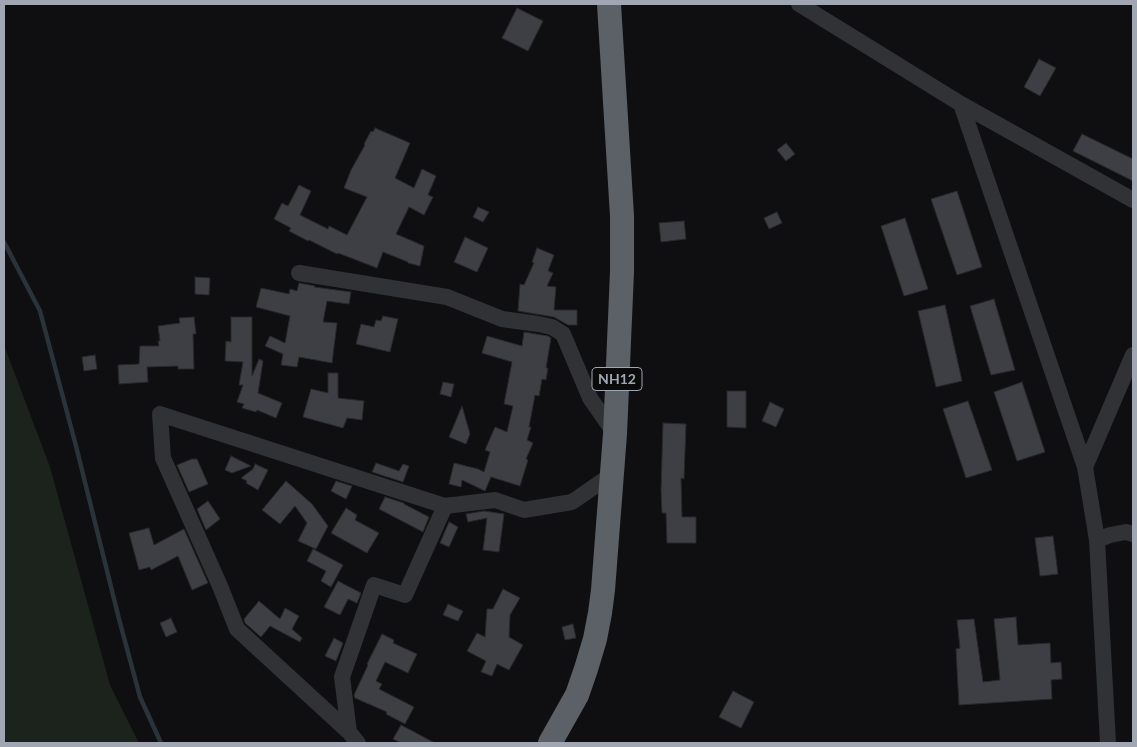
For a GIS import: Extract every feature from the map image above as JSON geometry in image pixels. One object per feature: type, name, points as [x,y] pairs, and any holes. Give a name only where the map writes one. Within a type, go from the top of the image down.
[{"type":"highway","name":"NH12","points":[[550,743],[577,695],[595,639],[603,590],[615,434],[622,272],[622,216],[609,4]]},
{"type":"street","points":[[799,4],[960,104],[1133,200]]},
{"type":"street","points":[[960,104],[1085,467],[1098,540],[1108,743]]},
{"type":"street","points":[[299,273],[447,297],[502,319],[552,327],[563,334],[590,398],[615,434]]},
{"type":"street","points":[[1085,467],[1133,355]]},
{"type":"street","points":[[354,738],[237,629],[163,458],[160,414],[444,506],[495,500],[524,510],[572,502],[612,474]]},
{"type":"street","points":[[354,738],[342,677],[374,585],[405,594],[444,506]]},
{"type":"street","points":[[1098,540],[1110,534],[1126,532],[1133,534]]},
{"type":"shaded area","points":[[4,345],[50,467],[110,685],[139,743],[4,743]]},
{"type":"building","points":[[517,8],[543,21],[528,51],[502,38]]},
{"type":"building","points":[[1039,59],[1056,68],[1040,96],[1024,87]]},
{"type":"building","points":[[375,128],[410,143],[395,178],[414,188],[422,169],[436,176],[428,195],[433,197],[424,215],[409,207],[396,234],[424,246],[420,266],[383,252],[377,268],[337,254],[308,241],[289,231],[291,228],[274,219],[282,203],[288,206],[299,185],[311,191],[300,215],[328,229],[329,226],[347,235],[367,197],[344,188],[364,144],[371,131],[373,132]]},
{"type":"building","points":[[1082,134],[1133,159],[1133,181],[1073,151]]},
{"type":"building","points":[[786,143],[795,154],[786,161],[777,150]]},
{"type":"building","points":[[957,191],[982,267],[957,275],[931,199]]},
{"type":"building","points":[[478,207],[489,212],[483,222],[473,217]]},
{"type":"building","points":[[777,212],[782,223],[769,229],[764,218]]},
{"type":"building","points":[[905,218],[928,289],[904,296],[881,226]]},
{"type":"building","points":[[684,221],[686,239],[661,242],[659,223]]},
{"type":"building","points":[[465,237],[488,248],[477,272],[454,262]]},
{"type":"building","points":[[537,248],[554,255],[548,271],[553,273],[547,286],[556,287],[554,310],[577,310],[577,325],[568,325],[554,317],[518,311],[520,284],[524,285],[534,263],[532,262]]},
{"type":"building","points":[[195,277],[210,278],[209,295],[195,294]]},
{"type":"building","points":[[299,283],[351,292],[349,304],[327,301],[323,322],[337,323],[332,363],[299,357],[297,367],[281,365],[283,354],[265,346],[270,336],[285,343],[290,316],[256,307],[261,288],[289,294],[290,289],[297,291]]},
{"type":"building","points":[[994,299],[1015,370],[991,375],[970,306]]},
{"type":"building","points":[[945,305],[962,381],[936,387],[918,311]]},
{"type":"building","points":[[383,316],[398,319],[390,352],[356,344],[361,324],[374,327],[376,320],[381,321]]},
{"type":"building","points":[[194,317],[196,334],[193,334],[194,369],[178,369],[178,366],[147,367],[148,382],[119,384],[118,365],[139,364],[140,346],[159,346],[158,326],[180,323],[179,318]]},
{"type":"building","points":[[231,317],[252,317],[252,376],[259,359],[263,361],[258,393],[282,403],[276,418],[257,410],[256,412],[242,408],[244,404],[237,402],[243,385],[239,385],[243,362],[225,361],[226,341],[231,342]]},
{"type":"building","points":[[524,332],[551,338],[546,380],[542,379],[539,396],[535,395],[529,427],[531,427],[527,440],[533,443],[526,459],[528,460],[520,486],[491,477],[485,491],[462,480],[461,487],[449,484],[454,463],[484,472],[490,452],[485,450],[495,427],[507,432],[513,406],[504,404],[512,362],[482,353],[487,336],[522,346]]},
{"type":"building","points":[[95,355],[97,369],[84,371],[82,357]]},
{"type":"building","points":[[328,373],[338,373],[338,398],[364,401],[362,420],[347,418],[343,428],[303,417],[311,389],[328,393]]},
{"type":"building","points":[[443,382],[454,384],[451,397],[440,394]]},
{"type":"building","points":[[1022,382],[1045,452],[1017,461],[994,392]]},
{"type":"building","points":[[727,391],[746,391],[746,428],[727,427]]},
{"type":"building","points":[[968,401],[992,470],[966,478],[943,409]]},
{"type":"building","points":[[770,402],[784,409],[776,427],[762,421]]},
{"type":"building","points":[[462,406],[470,434],[466,444],[449,437]]},
{"type":"building","points":[[663,423],[686,424],[684,479],[681,478],[682,517],[696,517],[696,543],[667,543],[666,513],[662,513],[661,491]]},
{"type":"building","points":[[231,456],[251,466],[232,473],[225,470]]},
{"type":"building","points":[[197,459],[208,484],[189,492],[177,465]]},
{"type":"building","points":[[376,463],[399,471],[403,464],[409,466],[403,482],[372,472]]},
{"type":"building","points":[[255,464],[268,470],[258,490],[241,478],[253,469]]},
{"type":"building","points":[[286,481],[312,504],[328,526],[316,549],[298,541],[307,523],[295,506],[280,524],[262,510]]},
{"type":"building","points":[[336,481],[352,486],[346,499],[331,491]]},
{"type":"building","points":[[385,497],[404,503],[429,517],[423,532],[379,509]]},
{"type":"building","points":[[208,501],[220,519],[206,530],[197,509]]},
{"type":"building","points":[[346,508],[357,515],[355,520],[379,533],[367,553],[331,533]]},
{"type":"building","points":[[484,511],[504,514],[499,552],[483,550],[487,518],[468,522],[466,514]]},
{"type":"building","points":[[449,522],[458,527],[449,547],[440,543]]},
{"type":"building","points":[[149,528],[154,545],[184,529],[208,583],[192,590],[178,556],[151,570],[150,567],[139,570],[129,533]]},
{"type":"building","points":[[1053,536],[1058,574],[1040,576],[1035,538]]},
{"type":"building","points":[[313,549],[343,565],[331,587],[321,581],[326,571],[307,561]]},
{"type":"building","points":[[338,581],[361,593],[357,603],[348,599],[340,615],[324,607]]},
{"type":"building","points":[[503,589],[520,598],[510,615],[509,637],[523,645],[509,670],[497,664],[492,676],[481,672],[486,661],[467,651],[477,633],[485,637],[487,609],[493,609]]},
{"type":"building","points":[[259,601],[280,619],[285,608],[299,616],[292,629],[302,638],[300,642],[270,626],[261,637],[245,623],[244,619]]},
{"type":"building","points":[[448,604],[463,611],[458,621],[443,615]]},
{"type":"building","points":[[1016,617],[1018,645],[1050,643],[1051,663],[1061,662],[1062,679],[1051,680],[1052,699],[959,705],[956,649],[960,648],[957,620],[974,619],[983,682],[1000,680],[994,619]]},
{"type":"building","points":[[171,618],[177,632],[166,637],[160,623]]},
{"type":"building","points":[[573,624],[576,638],[565,640],[562,627]]},
{"type":"building","points":[[382,634],[394,640],[393,643],[417,654],[408,673],[385,662],[376,681],[382,684],[379,689],[414,707],[405,724],[386,714],[387,712],[355,698],[354,695]]},
{"type":"building","points":[[334,638],[343,643],[336,661],[325,656]]},
{"type":"building","points":[[733,691],[754,702],[741,728],[719,717]]},
{"type":"building","points":[[401,725],[435,743],[401,743],[393,739]]},
{"type":"waterway","points":[[4,242],[40,311],[140,697],[161,743]]}]
